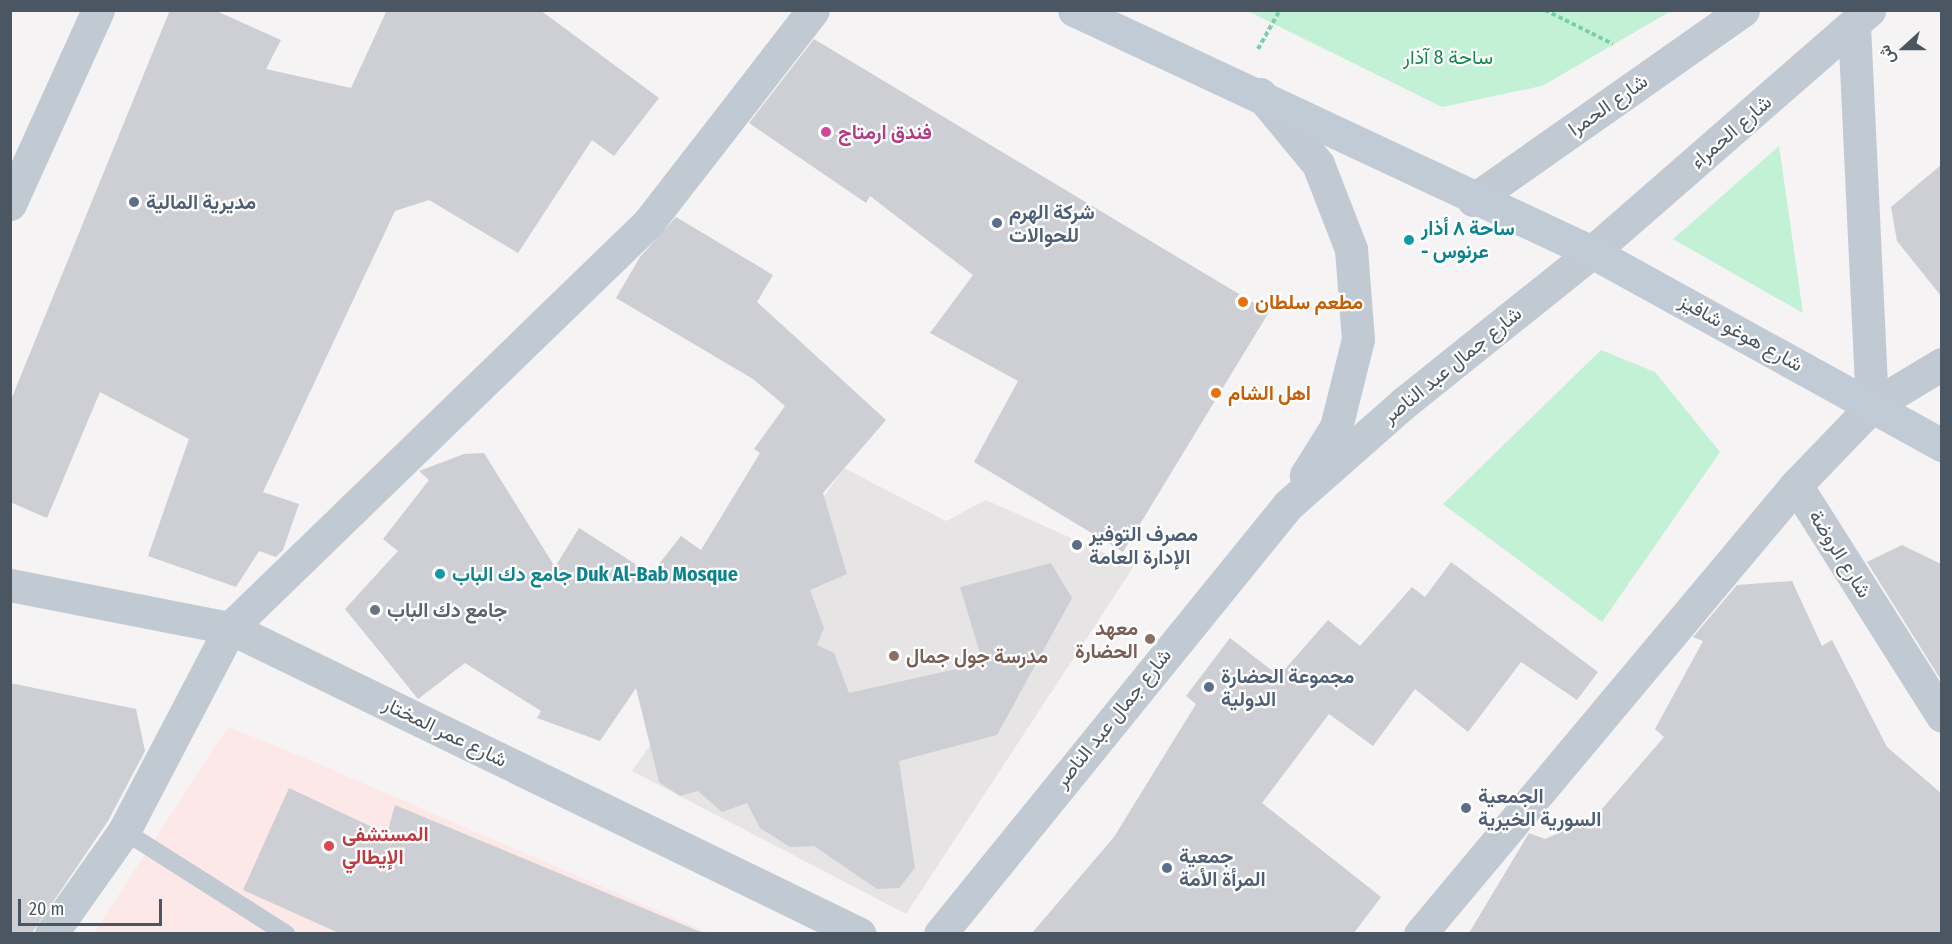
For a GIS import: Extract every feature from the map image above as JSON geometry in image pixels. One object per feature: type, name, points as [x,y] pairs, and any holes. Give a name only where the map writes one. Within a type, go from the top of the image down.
[{"type":"main road","name":"شارع هوغو شافيز","points":[[1074,10],[1259,94],[1473,200],[1592,252],[1941,445]]},
{"type":"street","points":[[10,204],[98,10]]},
{"type":"street","points":[[51,933],[124,831],[230,628],[648,223],[813,10]]},
{"type":"street","name":"شارع الحمرا","points":[[1473,200],[1743,10]]},
{"type":"street","points":[[1861,18],[1872,406]]},
{"type":"street","name":"شارع الحمراء","points":[[1592,252],[1861,18]]},
{"type":"street","name":"شارع جمال عبد الناصر","points":[[940,933],[1288,505],[1336,427],[1358,339],[1351,249],[1318,164],[1259,94]]},
{"type":"street","name":"شارع جمال عبد الناصر","points":[[1288,505],[1592,252]]},
{"type":"street","points":[[1420,933],[1796,485],[1872,406],[1941,364]]},
{"type":"street","name":"شارع الروضة","points":[[1796,485],[1941,716]]},
{"type":"street","name":"شارع عمر المختار","points":[[10,585],[230,628],[860,933]]},
{"type":"lane","points":[[124,831],[286,933]]},
{"type":"path","points":[[1545,10],[1612,44]]},
{"type":"shaded area","name":"مدرسة جول جمال","points":[[844,468],[946,521],[986,500],[1134,566],[906,914],[632,771]]},
{"type":"shaded area","name":"المستشفى الإيطالي","points":[[228,727],[307,759],[709,933],[93,934]]},
{"type":"green space","name":"ساحة 8 آذار","points":[[1248,11],[1671,11],[1542,86],[1442,107]]},
{"type":"green space","points":[[1779,146],[1803,313],[1673,239]]},
{"type":"green space","points":[[1601,350],[1655,372],[1720,452],[1602,622],[1443,504]]},
{"type":"building","points":[[170,10],[214,10],[281,40],[266,69],[351,88],[387,10],[540,10],[659,98],[614,156],[592,140],[518,253],[429,200],[395,211],[263,492],[299,504],[283,550],[276,557],[259,551],[236,587],[148,556],[189,439],[100,392],[47,518],[10,502],[10,402]]},
{"type":"building","points":[[814,39],[1269,312],[1123,552],[974,462],[1018,381],[930,333],[973,275],[870,196],[866,203],[749,123]]},
{"type":"building","points":[[1941,165],[1941,296],[1897,241],[1891,207]]},
{"type":"building","points":[[676,217],[773,275],[757,302],[886,420],[823,493],[847,574],[810,590],[824,628],[817,645],[834,653],[849,693],[983,663],[960,587],[1051,563],[1072,598],[997,735],[899,761],[915,868],[899,888],[877,889],[814,846],[790,847],[760,828],[747,803],[722,812],[698,791],[680,796],[659,782],[636,688],[600,741],[537,718],[541,711],[465,663],[418,699],[345,609],[398,551],[383,539],[429,480],[419,471],[464,454],[484,453],[555,567],[579,528],[651,574],[681,536],[701,550],[760,453],[754,449],[785,406],[753,379],[616,298],[640,257]]},
{"type":"building","points":[[1902,545],[1941,564],[1941,680],[1867,562]]},
{"type":"building","points":[[1451,562],[1598,672],[1577,700],[1521,662],[1468,732],[1415,689],[1373,746],[1329,714],[1262,803],[1381,897],[1354,933],[1032,933],[1114,837],[1196,704],[1186,696],[1230,638],[1279,676],[1328,620],[1360,646],[1412,587],[1425,597]]},
{"type":"building","points":[[1792,581],[1822,646],[1832,640],[1887,747],[1941,793],[1941,933],[1469,933],[1529,833],[1545,839],[1595,817],[1664,737],[1655,729],[1703,641],[1693,637],[1737,585]]},
{"type":"building","points":[[10,683],[136,709],[145,751],[108,821],[32,933],[10,933]]},
{"type":"building","points":[[289,788],[387,834],[395,805],[703,933],[339,933],[243,890]]},
{"type":"place","name":"فندق ارمتاج","points":[[826,132]]},
{"type":"place","name":"مديرية المالية","points":[[134,202]]},
{"type":"place","name":"شركة الهرم للحوالات","points":[[997,223]]},
{"type":"place","name":"ساحة ٨ أذار - عرنوس","points":[[1409,240]]},
{"type":"place","name":"مطعم سلطان","points":[[1243,302]]},
{"type":"place","name":"اهل الشام","points":[[1216,393]]},
{"type":"place","name":"مصرف التوفير الإدارة العامة","points":[[1077,545]]},
{"type":"place","name":"جامع دك الباب Duk Al-Bab Mosque","points":[[440,574]]},
{"type":"place","name":"جامع دك الباب","points":[[375,610]]},
{"type":"place","name":"معهد الحضارة","points":[[1150,639]]},
{"type":"place","name":"مدرسة جول جمال","points":[[894,656]]},
{"type":"place","name":"مجموعة الحضارة الدولية","points":[[1209,687]]},
{"type":"place","name":"الجمعية السورية الخيرية","points":[[1466,808]]},
{"type":"place","name":"المستشفى الإيطالي","points":[[329,846]]},
{"type":"place","name":"جمعية المرأة الأمة","points":[[1167,868]]}]
